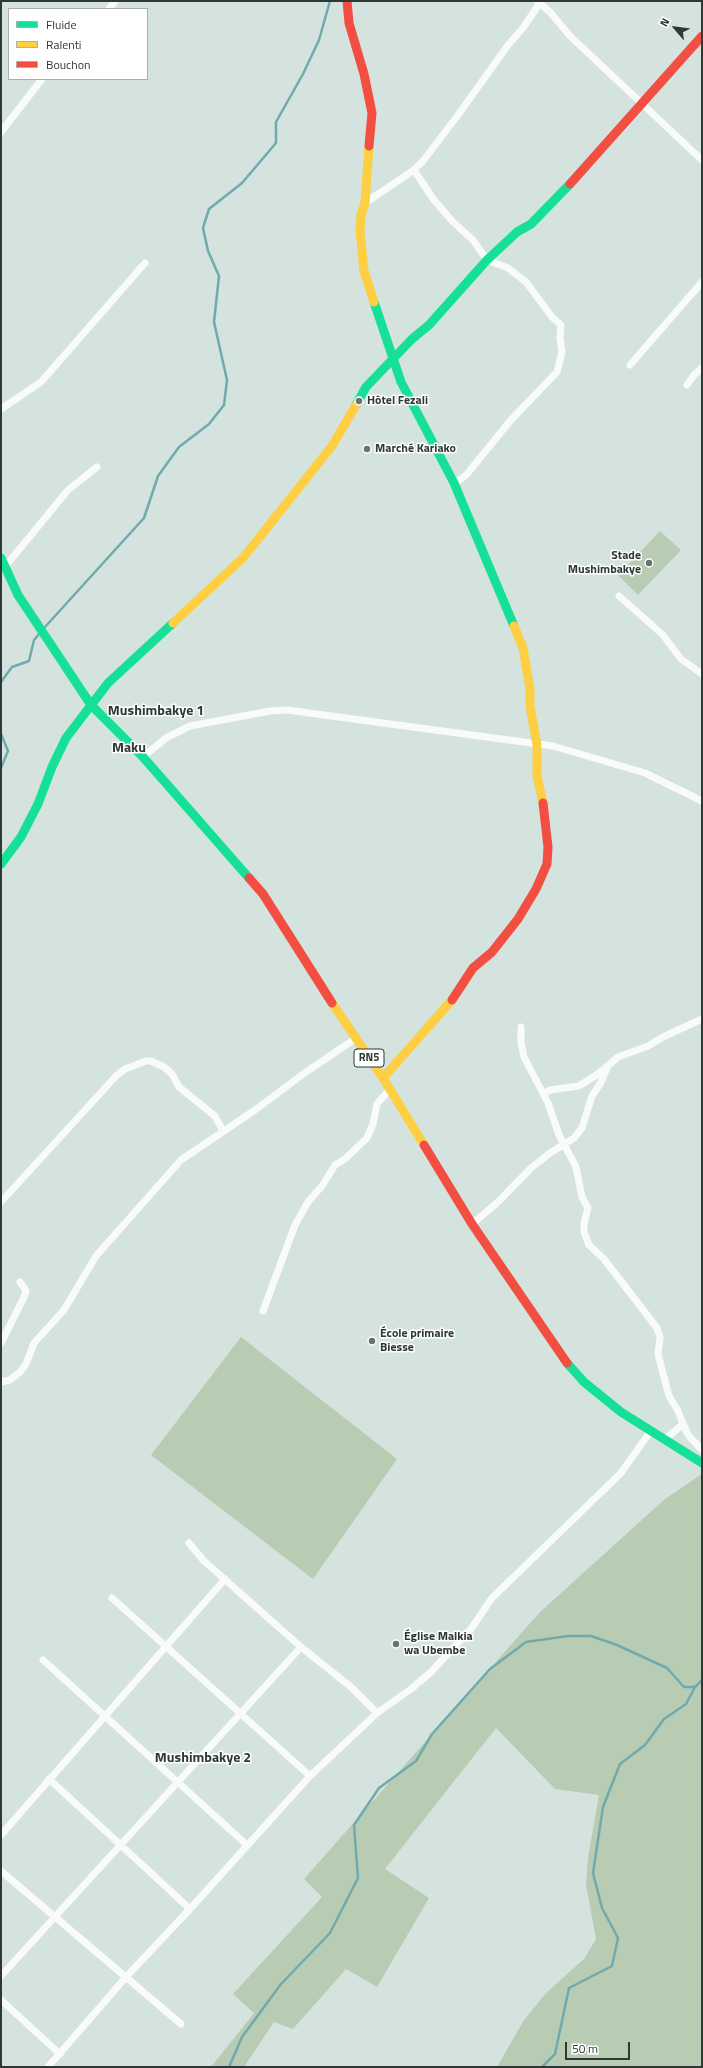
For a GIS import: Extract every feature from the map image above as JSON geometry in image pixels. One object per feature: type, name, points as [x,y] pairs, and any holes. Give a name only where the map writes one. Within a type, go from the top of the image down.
[{"type":"main road","points":[[347,1],[349,23],[364,74],[372,113],[365,203],[361,215],[360,231],[364,271],[393,360],[411,404],[423,423],[454,482],[523,648],[530,689],[530,706],[537,745],[537,776],[546,819],[548,847],[546,864],[536,889],[518,920],[492,952],[473,968],[451,1002],[383,1078]]},
{"type":"main road","points":[[1,864],[10,854],[25,830],[66,738],[117,674],[243,558],[332,446],[366,387],[412,339],[429,325],[487,260],[517,232],[536,219],[569,185],[643,104],[702,36]]},
{"type":"main road","name":"RN5","points":[[1,558],[3,569],[18,595],[37,626],[91,705],[111,727],[143,757],[263,894],[355,1039],[390,1089],[472,1224],[557,1351],[574,1372],[621,1412],[650,1432],[701,1461]]},
{"type":"street","points":[[365,203],[414,170],[458,116],[539,2],[570,36],[702,160]]},
{"type":"street","points":[[1,132],[41,80]]},
{"type":"street","points":[[414,170],[434,200],[453,222],[473,240],[487,260],[508,268],[526,282],[552,317],[561,325],[561,362],[557,372],[510,421],[482,457],[461,479],[454,482]]},
{"type":"street","points":[[1,409],[41,382],[145,263]]},
{"type":"street","points":[[630,365],[702,282]]},
{"type":"street","points":[[687,385],[694,374],[702,368]]},
{"type":"street","points":[[3,569],[68,490],[97,468]]},
{"type":"street","points":[[619,596],[663,636],[681,659],[702,674]]},
{"type":"street","points":[[143,757],[166,738],[190,726],[276,711],[311,713],[553,746],[631,768],[702,801]]},
{"type":"street","points":[[544,1094],[550,1090],[579,1086],[607,1068],[618,1057],[648,1046],[663,1036],[702,1019]]},
{"type":"street","points":[[522,1027],[521,1043],[524,1057],[544,1094],[564,1143],[576,1167],[582,1197],[588,1208],[584,1223],[584,1232],[589,1245],[604,1259],[657,1328],[660,1337],[658,1354],[669,1396],[688,1436],[702,1450]]},
{"type":"street","points":[[1,1382],[10,1380],[20,1372],[26,1364],[34,1343],[64,1310],[96,1256],[105,1244],[181,1160],[355,1039]]},
{"type":"street","points":[[1,1202],[116,1076],[124,1069],[146,1061],[158,1064],[172,1074],[179,1087],[215,1116],[223,1131]]},
{"type":"street","points":[[472,1224],[498,1202],[531,1168],[564,1143],[574,1138],[582,1128],[592,1096],[600,1084],[607,1068]]},
{"type":"street","points":[[263,1311],[295,1224],[308,1202],[322,1186],[335,1165],[345,1159],[367,1138],[373,1124],[377,1104],[390,1089]]},
{"type":"street","points":[[1,1343],[26,1291],[20,1282]]},
{"type":"street","points":[[664,1440],[683,1424]]},
{"type":"street","points":[[48,2067],[126,1977],[190,1910],[310,1776],[377,1713],[411,1689],[461,1641],[492,1598],[621,1473],[650,1432]]},
{"type":"street","points":[[189,1543],[204,1561],[301,1647],[351,1687],[377,1713]]},
{"type":"street","points":[[1,1834],[224,1579]]},
{"type":"street","points":[[112,1598],[310,1776]]},
{"type":"street","points":[[1,1976],[301,1647]]},
{"type":"street","points":[[43,1660],[247,1845]]},
{"type":"street","points":[[49,1779],[190,1910]]},
{"type":"street","points":[[1,1871],[181,2024]]},
{"type":"street","points":[[1,2000],[60,2054]]},
{"type":"green space","name":"Stade Mushimbakye","points":[[660,531],[681,550],[638,595],[618,575]]},
{"type":"green space","points":[[241,1337],[397,1459],[313,1579],[151,1455]]},
{"type":"green space","points":[[702,1474],[702,2067],[497,2067],[524,2020],[546,1993],[584,1959],[596,1939],[586,1885],[588,1858],[599,1795],[555,1789],[496,1728],[385,1869],[429,1898],[377,1987],[346,1969],[293,2029],[274,2022],[244,2067],[211,2067],[254,2013],[233,1994],[322,1897],[304,1879],[540,1612],[665,1499]]},
{"type":"waterway","points":[[45,627],[144,518],[158,476],[179,447],[209,424],[224,405],[227,380],[214,322],[219,276],[208,251],[203,228],[209,209],[242,183],[276,143],[276,122],[303,74],[319,40],[330,1]]},
{"type":"waterway","points":[[1,682],[12,667],[29,661],[34,640],[39,634]]},
{"type":"waterway","points":[[1,734],[8,751],[1,768]]},
{"type":"waterway","points":[[229,2067],[242,2037],[281,1984],[330,1933],[358,1878],[354,1825],[379,1788],[416,1761],[432,1734],[490,1669],[526,1642],[568,1636],[591,1636],[617,1645],[667,1668],[684,1687],[695,1687]]},
{"type":"waterway","points":[[542,2067],[555,2054],[569,1988],[612,1966],[618,1938],[602,1908],[593,1873],[603,1807],[620,1764],[645,1745],[664,1719],[686,1704],[695,1687],[702,1680]]},
{"type":"traffic: fast","points":[[356,405],[366,387],[412,339],[429,325],[487,260],[517,232],[531,224],[570,184]]},
{"type":"traffic: fast","points":[[374,302],[401,382],[454,483],[514,626]]},
{"type":"traffic: fast","points":[[1,558],[18,595],[91,705],[143,757],[249,878]]},
{"type":"traffic: fast","points":[[1,864],[21,837],[38,804],[52,767],[66,738],[108,683],[173,623]]},
{"type":"traffic: fast","points":[[567,1363],[584,1382],[621,1412],[702,1463]]},
{"type":"traffic: slow","points":[[369,146],[365,203],[361,215],[360,231],[364,271],[374,302]]},
{"type":"traffic: slow","points":[[173,623],[243,558],[332,446],[356,405]]},
{"type":"traffic: slow","points":[[514,626],[523,648],[530,689],[530,706],[537,745],[537,776],[543,803]]},
{"type":"traffic: slow","points":[[383,1078],[452,1000]]},
{"type":"traffic: slow","points":[[332,1003],[383,1078],[424,1145]]},
{"type":"traffic: jam","points":[[347,1],[349,23],[364,74],[372,113],[369,146]]},
{"type":"traffic: jam","points":[[570,184],[702,36]]},
{"type":"traffic: jam","points":[[452,1000],[473,968],[492,952],[518,919],[536,889],[547,864],[548,847],[543,803]]},
{"type":"traffic: jam","points":[[249,878],[263,894],[332,1003]]},
{"type":"traffic: jam","points":[[424,1145],[472,1224],[567,1363]]},
{"type":"place","name":"Hôtel Fezali","points":[[359,401]]},
{"type":"place","name":"Marché Kariako","points":[[367,449]]},
{"type":"place","name":"Stade Mushimbakye","points":[[649,563]]},
{"type":"place","name":"École primaire Biesse","points":[[372,1341]]},
{"type":"place","name":"Église Malkia wa Ubembe","points":[[396,1644]]},
{"type":"district","name":"Mushimbakye 1","points":[[156,712]]},
{"type":"district","name":"Maku","points":[[129,749]]},
{"type":"district","name":"Mushimbakye 2","points":[[203,1759]]}]
